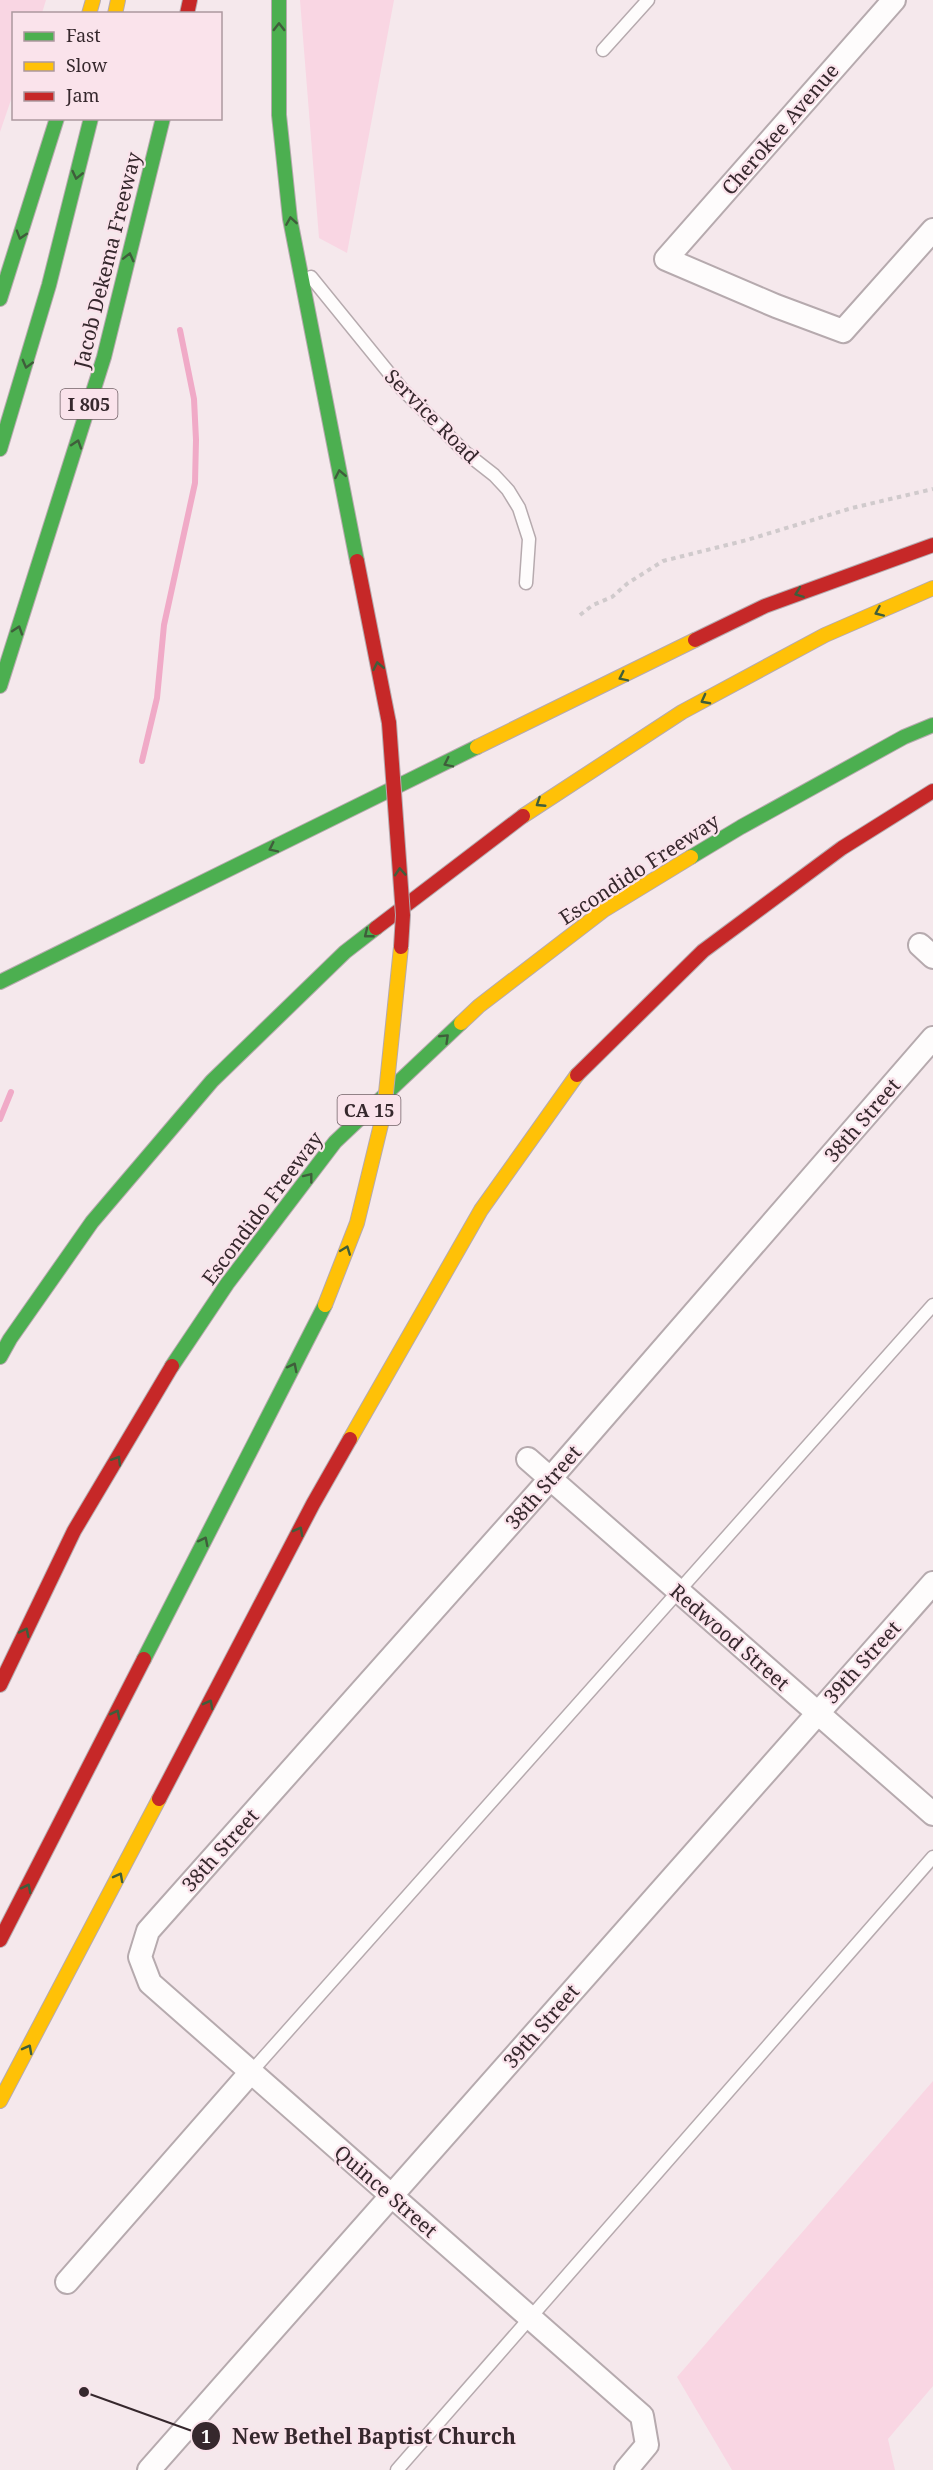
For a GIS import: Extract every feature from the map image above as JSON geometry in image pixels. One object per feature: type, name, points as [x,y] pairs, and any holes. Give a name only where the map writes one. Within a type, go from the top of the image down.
[{"type":"highway","points":[[0,1940],[325,1305],[357,1223],[384,1112],[396,1010],[403,915],[389,723],[290,219],[279,115],[279,0]]},
{"type":"highway","points":[[0,299],[56,120]]},
{"type":"highway","points":[[0,448],[25,372],[74,192],[91,120]]},
{"type":"highway","name":"Jacob Dekema Freeway","points":[[0,686],[104,357],[163,120]]},
{"type":"highway","points":[[3,980],[765,606],[933,545]]},
{"type":"highway","points":[[0,1358],[10,1339],[92,1222],[212,1081],[345,952],[534,807],[682,712],[825,635],[933,588]]},
{"type":"highway","name":"Escondido Freeway","points":[[0,1684],[74,1531],[175,1362],[227,1284],[335,1142],[478,1006],[604,910],[741,827],[904,737],[933,725]]},
{"type":"highway","points":[[0,2101],[319,1495],[481,1210],[575,1077],[703,951],[842,848],[933,791]]},
{"type":"street","name":"Cherokee Avenue","points":[[894,0],[666,259],[776,306],[843,331],[933,230]]},
{"type":"street","name":"38th Street","points":[[148,1931],[550,1479],[933,1038]]},
{"type":"street","name":"Redwood Street","points":[[528,1459],[933,1814]]},
{"type":"street","name":"39th Street","points":[[149,2470],[933,1583]]},
{"type":"street","name":"Quince Street","points":[[148,1931],[140,1957],[150,1983],[642,2416],[647,2445],[626,2470]]},
{"type":"street","points":[[67,2282],[251,2072]]},
{"type":"lane","points":[[603,50],[648,0]]},
{"type":"lane","name":"Service Road","points":[[299,262],[402,389],[466,453],[494,475],[508,490],[519,508],[530,538],[526,583]]},
{"type":"lane","points":[[251,2072],[933,1305]]},
{"type":"lane","points":[[397,2470],[933,1857]]},
{"type":"path","points":[[580,615],[593,605],[612,597],[628,583],[663,561],[747,540],[852,508],[933,489]]},
{"type":"shaded area","points":[[0,0],[46,0],[42,12],[12,12],[12,97],[0,132]]},
{"type":"shaded area","points":[[300,0],[394,0],[347,253],[319,238]]},
{"type":"shaded area","points":[[933,2081],[933,2386],[888,2439],[895,2470],[732,2470],[677,2377]]},
{"type":"waterway","points":[[142,761],[157,698],[164,625],[195,483],[194,399],[180,330]]},
{"type":"waterway","points":[[0,1119],[11,1092]]},
{"type":"traffic: fast","points":[[279,0],[279,115],[290,219],[357,561]]},
{"type":"traffic: fast","points":[[0,299],[56,120]]},
{"type":"traffic: fast","points":[[0,449],[49,285],[90,120]]},
{"type":"traffic: fast","points":[[0,686],[104,357],[163,120]]},
{"type":"traffic: fast","points":[[691,857],[904,737],[933,725]]},
{"type":"traffic: fast","points":[[0,982],[477,747]]},
{"type":"traffic: fast","points":[[0,1357],[10,1339],[92,1222],[212,1081],[345,952],[376,928]]},
{"type":"traffic: fast","points":[[172,1366],[227,1284],[335,1142],[461,1023]]},
{"type":"traffic: fast","points":[[144,1659],[325,1305]]},
{"type":"traffic: slow","points":[[90,12],[93,0]]},
{"type":"traffic: slow","points":[[115,12],[118,0]]},
{"type":"traffic: slow","points":[[523,816],[682,712],[825,635],[933,588]]},
{"type":"traffic: slow","points":[[477,747],[695,640]]},
{"type":"traffic: slow","points":[[461,1023],[479,1006],[604,910],[691,857]]},
{"type":"traffic: slow","points":[[325,1305],[357,1223],[384,1112],[401,947]]},
{"type":"traffic: slow","points":[[350,1439],[481,1210],[577,1075]]},
{"type":"traffic: slow","points":[[0,2101],[159,1799]]},
{"type":"traffic: jam","points":[[187,12],[190,0]]},
{"type":"traffic: jam","points":[[695,640],[765,606],[933,545]]},
{"type":"traffic: jam","points":[[357,561],[389,723]]},
{"type":"traffic: jam","points":[[389,723],[403,915],[401,947]]},
{"type":"traffic: jam","points":[[577,1075],[703,951],[842,848],[933,791]]},
{"type":"traffic: jam","points":[[376,928],[523,816]]},
{"type":"traffic: jam","points":[[0,1685],[74,1531],[172,1366]]},
{"type":"traffic: jam","points":[[159,1799],[313,1504],[350,1439]]},
{"type":"traffic: jam","points":[[0,1940],[144,1659]]},
{"type":"place","name":"New Bethel Baptist Church","points":[[84,2392]]}]
